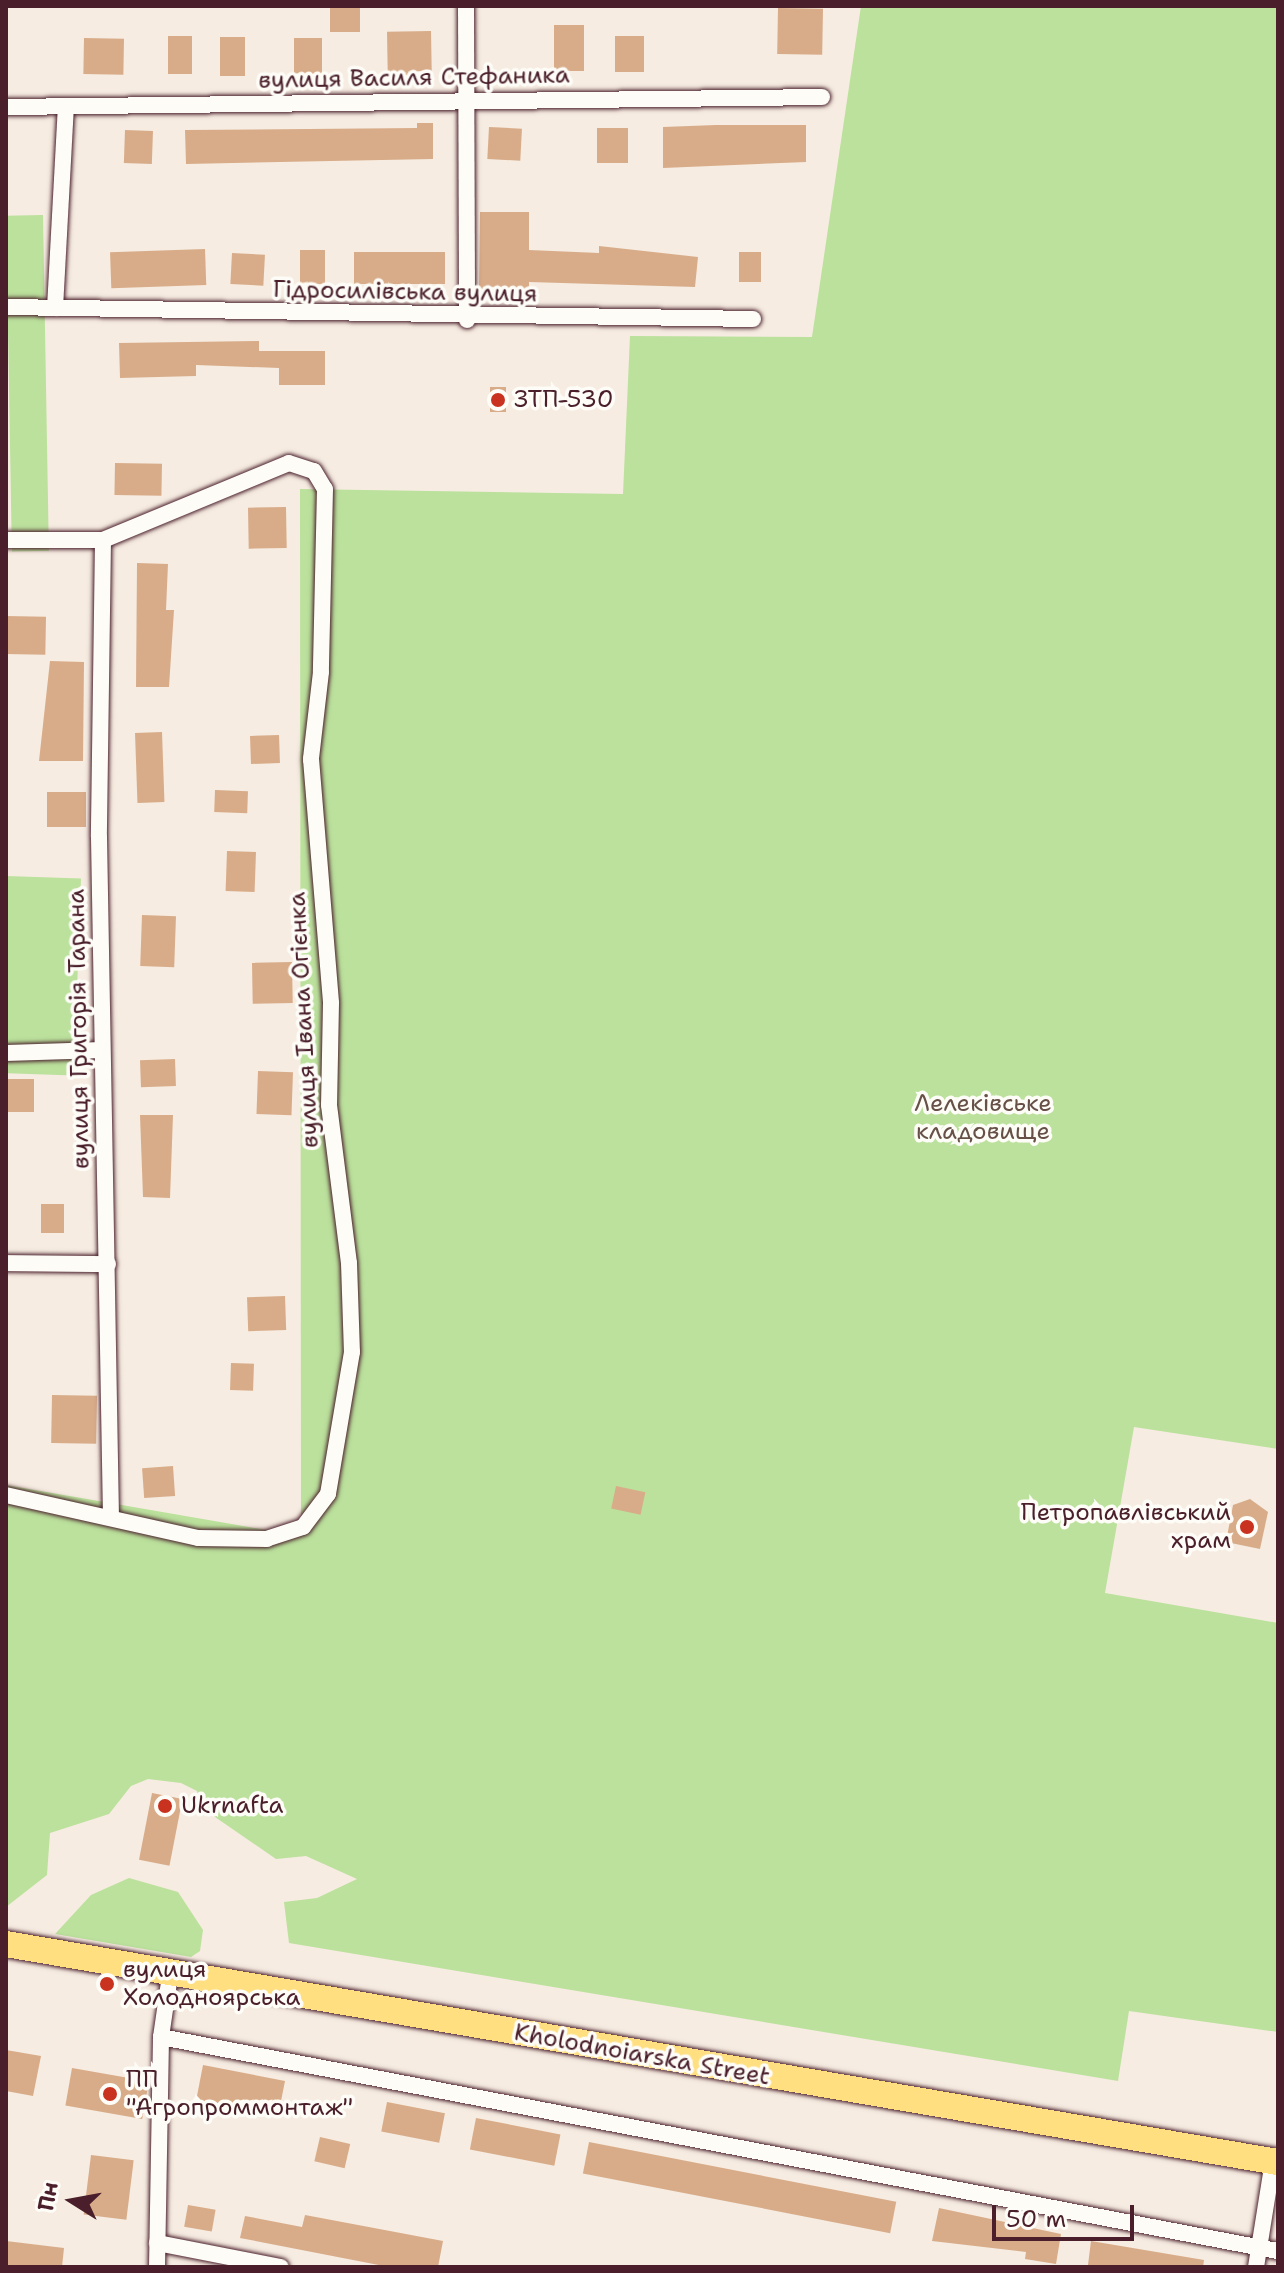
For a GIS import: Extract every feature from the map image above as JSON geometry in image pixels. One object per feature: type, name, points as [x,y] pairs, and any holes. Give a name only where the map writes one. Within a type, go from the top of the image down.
[{"type":"main road","name":"Kholodnoiarska Street","points":[[6,1944],[170,1975],[1275,2161]]},
{"type":"street","points":[[466,6],[467,320]]},
{"type":"street","name":"вулиця Василя Стефаника","points":[[6,107],[822,97]]},
{"type":"street","points":[[55,308],[66,107]]},
{"type":"street","name":"Гідросилівська вулиця","points":[[6,307],[467,320],[753,319]]},
{"type":"street","name":"вулиця Івана Огієнка","points":[[6,1495],[111,1516],[198,1538],[267,1539],[303,1527],[328,1494],[352,1352],[349,1263],[329,1105],[331,1003],[311,759],[321,672],[325,489],[314,471],[289,463],[103,540]]},
{"type":"street","points":[[6,540],[103,540]]},
{"type":"street","name":"вулиця Григорія Тарана","points":[[103,540],[102,1050],[111,1516]]},
{"type":"street","points":[[6,1053],[102,1050]]},
{"type":"street","points":[[6,1263],[108,1264]]},
{"type":"street","points":[[157,2267],[161,2037],[170,1975]]},
{"type":"street","points":[[161,2037],[1278,2251]]},
{"type":"street","points":[[1256,2267],[1275,2161]]},
{"type":"street","points":[[157,2243],[281,2267]]},
{"type":"green space","name":"Лелеківське кладовище","points":[[861,6],[1278,6],[1278,1449],[1134,1427],[1105,1593],[1278,1623],[1278,2032],[1129,2011],[1118,2081],[289,1943],[284,1902],[317,1898],[357,1879],[306,1856],[276,1859],[202,1808],[197,1791],[181,1783],[148,1779],[131,1786],[109,1814],[50,1833],[47,1875],[6,1907],[6,1485],[301,1536],[300,489],[623,494],[630,336],[812,337]]},
{"type":"green space","points":[[43,215],[49,551],[12,552],[6,216]]},
{"type":"green space","points":[[6,876],[81,879],[74,1075],[6,1073]]},
{"type":"green space","points":[[129,1878],[178,1892],[203,1930],[200,1951],[191,1957],[55,1934],[91,1895]]},
{"type":"building","points":[[330,6],[360,6],[360,32],[330,32]]},
{"type":"building","points":[[778,8],[823,9],[822,55],[777,54]]},
{"type":"building","points":[[554,25],[584,25],[584,71],[554,71]]},
{"type":"building","points":[[431,31],[432,75],[388,76],[387,32]]},
{"type":"building","points":[[168,36],[192,36],[192,74],[168,74]]},
{"type":"building","points":[[615,36],[644,36],[644,72],[615,72]]},
{"type":"building","points":[[220,37],[245,37],[245,76],[220,76]]},
{"type":"building","points":[[84,38],[124,39],[123,75],[83,74]]},
{"type":"building","points":[[294,38],[322,38],[322,74],[294,74]]},
{"type":"building","points":[[417,123],[433,123],[433,159],[186,164],[185,130],[417,128]]},
{"type":"building","points":[[806,125],[806,162],[663,168],[663,127]]},
{"type":"building","points":[[489,127],[522,129],[520,161],[487,159]]},
{"type":"building","points":[[597,128],[628,128],[628,163],[597,163]]},
{"type":"building","points":[[125,130],[153,131],[152,164],[124,163]]},
{"type":"building","points":[[480,212],[529,212],[529,250],[599,253],[599,246],[698,257],[695,287],[529,282],[529,293],[479,293]]},
{"type":"building","points":[[205,249],[206,285],[111,288],[110,252]]},
{"type":"building","points":[[300,250],[325,250],[325,284],[300,284]]},
{"type":"building","points":[[354,252],[445,252],[445,284],[354,284]]},
{"type":"building","points":[[739,252],[761,252],[761,282],[739,282]]},
{"type":"building","points":[[232,253],[265,255],[263,286],[230,284]]},
{"type":"building","points":[[259,341],[259,351],[325,351],[325,385],[279,385],[279,368],[196,365],[196,376],[120,378],[119,343]]},
{"type":"building","name":"ЗТП-530","points":[[490,387],[506,387],[506,412],[490,412]]},
{"type":"building","points":[[115,463],[162,464],[161,496],[114,495]]},
{"type":"building","points":[[286,507],[287,548],[249,549],[248,508]]},
{"type":"building","points":[[137,563],[168,564],[166,610],[174,610],[169,687],[136,687]]},
{"type":"building","points":[[6,616],[46,617],[45,655],[6,654]]},
{"type":"building","points":[[50,661],[84,662],[83,761],[39,761]]},
{"type":"building","points":[[162,732],[164,802],[137,803],[135,733]]},
{"type":"building","points":[[279,735],[280,763],[251,764],[250,736]]},
{"type":"building","points":[[215,790],[248,791],[247,813],[214,812]]},
{"type":"building","points":[[47,792],[86,792],[86,827],[47,827]]},
{"type":"building","points":[[227,851],[256,852],[255,892],[226,891]]},
{"type":"building","points":[[142,915],[176,916],[174,967],[140,966]]},
{"type":"building","points":[[292,962],[293,1003],[253,1004],[252,963]]},
{"type":"building","points":[[175,1059],[176,1086],[141,1087],[140,1060]]},
{"type":"building","points":[[258,1071],[293,1072],[291,1115],[256,1114]]},
{"type":"building","points":[[6,1079],[34,1079],[34,1112],[6,1112]]},
{"type":"building","points":[[140,1115],[173,1115],[170,1198],[143,1197]]},
{"type":"building","points":[[41,1204],[64,1204],[64,1233],[41,1233]]},
{"type":"building","points":[[285,1296],[286,1330],[248,1331],[247,1297]]},
{"type":"building","points":[[231,1363],[254,1364],[253,1391],[230,1390]]},
{"type":"building","points":[[52,1395],[97,1396],[96,1444],[51,1443]]},
{"type":"building","points":[[173,1466],[175,1496],[144,1498],[142,1468]]},
{"type":"building","points":[[616,1486],[645,1492],[641,1515],[611,1508]]},
{"type":"building","name":"Петропавлівський храм","points":[[1250,1499],[1268,1512],[1260,1549],[1226,1542],[1233,1505]]},
{"type":"building","points":[[152,1793],[182,1799],[169,1866],[139,1860]]},
{"type":"building","points":[[6,2050],[41,2056],[33,2096],[6,2091]]},
{"type":"building","points":[[203,2065],[285,2081],[279,2111],[196,2101]]},
{"type":"building","name":"ПП \"Агропроммонтаж\"","points":[[72,2068],[149,2082],[142,2119],[65,2105]]},
{"type":"building","points":[[387,2102],[445,2113],[439,2143],[381,2131]]},
{"type":"building","points":[[476,2118],[560,2134],[554,2166],[470,2149]]},
{"type":"building","points":[[320,2137],[350,2144],[345,2168],[314,2161]]},
{"type":"building","points":[[589,2142],[896,2202],[890,2233],[583,2173]]},
{"type":"building","points":[[91,2155],[134,2160],[126,2220],[84,2215]]},
{"type":"building","points":[[188,2205],[216,2210],[212,2232],[184,2227]]},
{"type":"building","points":[[939,2208],[1061,2234],[1056,2264],[1025,2259],[1026,2252],[932,2241]]},
{"type":"building","points":[[305,2215],[443,2241],[438,2267],[389,2267],[240,2238],[245,2216],[302,2227]]},
{"type":"building","points":[[6,2241],[64,2248],[62,2267],[6,2267]]},
{"type":"building","points":[[1091,2241],[1204,2260],[1203,2267],[1088,2265]]},
{"type":"place","name":"ЗТП-530","points":[[498,400]]},
{"type":"place","name":"Петропавлівський храм","points":[[1247,1527]]},
{"type":"place","name":"Ukrnafta","points":[[165,1806]]},
{"type":"place","name":"вулиця Холодноярська","points":[[107,1984]]},
{"type":"place","name":"ПП \"Агропроммонтаж\"","points":[[110,2094]]}]
